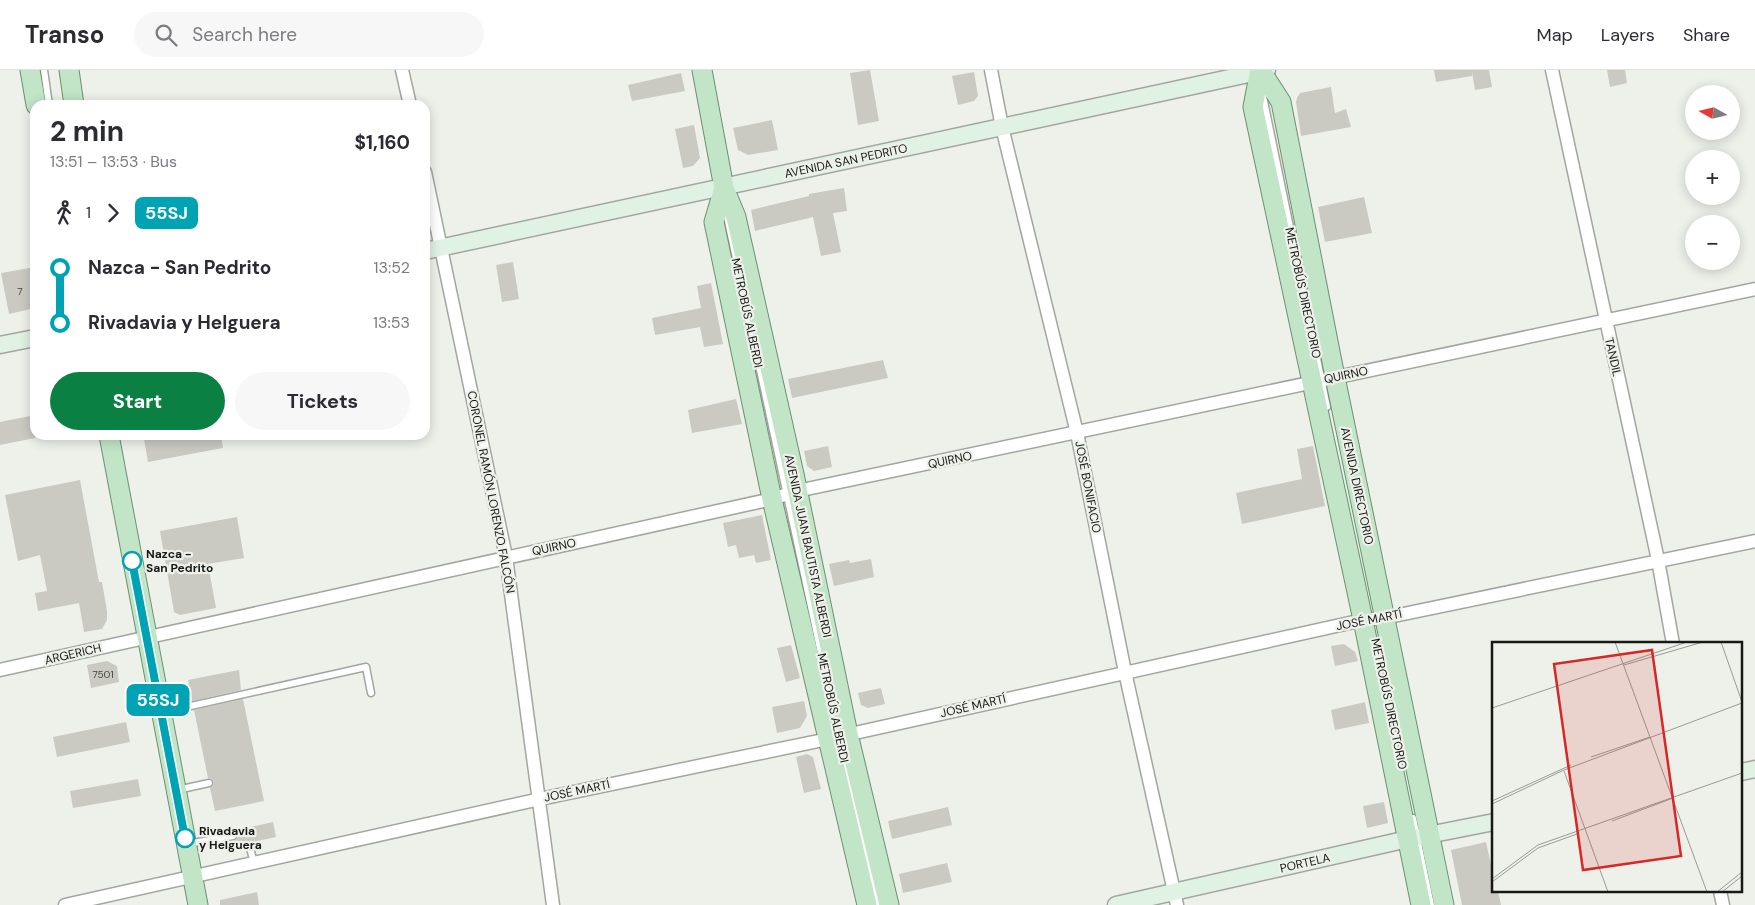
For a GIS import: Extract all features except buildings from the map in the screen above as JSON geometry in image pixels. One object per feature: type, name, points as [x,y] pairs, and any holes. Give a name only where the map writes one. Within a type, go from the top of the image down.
[{"type":"main road","points":[[30,70],[35,100]]},
{"type":"main road","points":[[69,70],[73,100]]},
{"type":"main road","name":"AVENIDA JUAN BAUTISTA ALBERDI","points":[[702,70],[724,188],[736,217],[786,495],[838,737],[866,905]]},
{"type":"main road","name":"AVENIDA SAN PEDRITO","points":[[430,251],[1262,70]]},
{"type":"main road","name":"AVENIDA DIRECTORIO","points":[[1262,70],[1281,102],[1323,380]]},
{"type":"main road","name":"AVENIDA DIRECTORIO","points":[[1262,70],[1253,106],[1323,380],[1418,837],[1421,905]]},
{"type":"main road","name":"AVENIDA JUAN BAUTISTA ALBERDI","points":[[724,188],[714,222],[786,495],[838,737],[889,905]]},
{"type":"main road","points":[[0,345],[30,339]]},
{"type":"main road","points":[[110,440],[198,905]]},
{"type":"main road","name":"AVENIDA DIRECTORIO","points":[[1372,619],[1407,814],[1418,837],[1444,905]]},
{"type":"main road","points":[[1742,772],[1755,769]]},
{"type":"main road","name":"PORTELA","points":[[1116,905],[1175,899],[1418,837],[1492,822]]},
{"type":"street","points":[[402,70],[409,100]]},
{"type":"street","name":"JOSÉ BONIFACIO","points":[[990,70],[1002,127],[1078,433],[1125,672],[1175,899]]},
{"type":"street","name":"TANDIL","points":[[1552,70],[1658,560],[1673,642]]},
{"type":"street","name":"CORONEL RAMÓN LORENZO FALCÓN","points":[[430,194],[506,557],[553,905]]},
{"type":"street","name":"QUIRNO","points":[[146,637],[786,495],[1755,289]]},
{"type":"street","name":"JOSÉ MARTÍ","points":[[65,905],[540,799],[838,737],[1125,672],[1372,619],[1755,541]]},
{"type":"street","name":"ARGERICH","points":[[0,670],[146,637]]},
{"type":"street","points":[[1720,892],[1723,905]]},
{"type":"lane","points":[[44,70],[48,100]]},
{"type":"lane","points":[[1323,380],[1329,415]]},
{"type":"lane","points":[[161,713],[366,667],[372,693]]},
{"type":"lane","points":[[215,701],[217,709]]},
{"type":"lane","name":"METROBÚS ALBERDI","points":[[838,737],[879,905]]},
{"type":"lane","points":[[176,790],[209,783]]},
{"type":"lane","points":[[186,844],[233,836]]},
{"type":"lane","points":[[1418,837],[1431,905]]},
{"type":"lane","points":[[250,848],[254,863]]},
{"type":"bus line","name":"55SJ","points":[[132,561],[185,838]]},
{"type":"place","name":"Nazca - San Pedrito","points":[[132,561]]},
{"type":"place","name":"Rivadavia y Helguera","points":[[185,838]]}]
